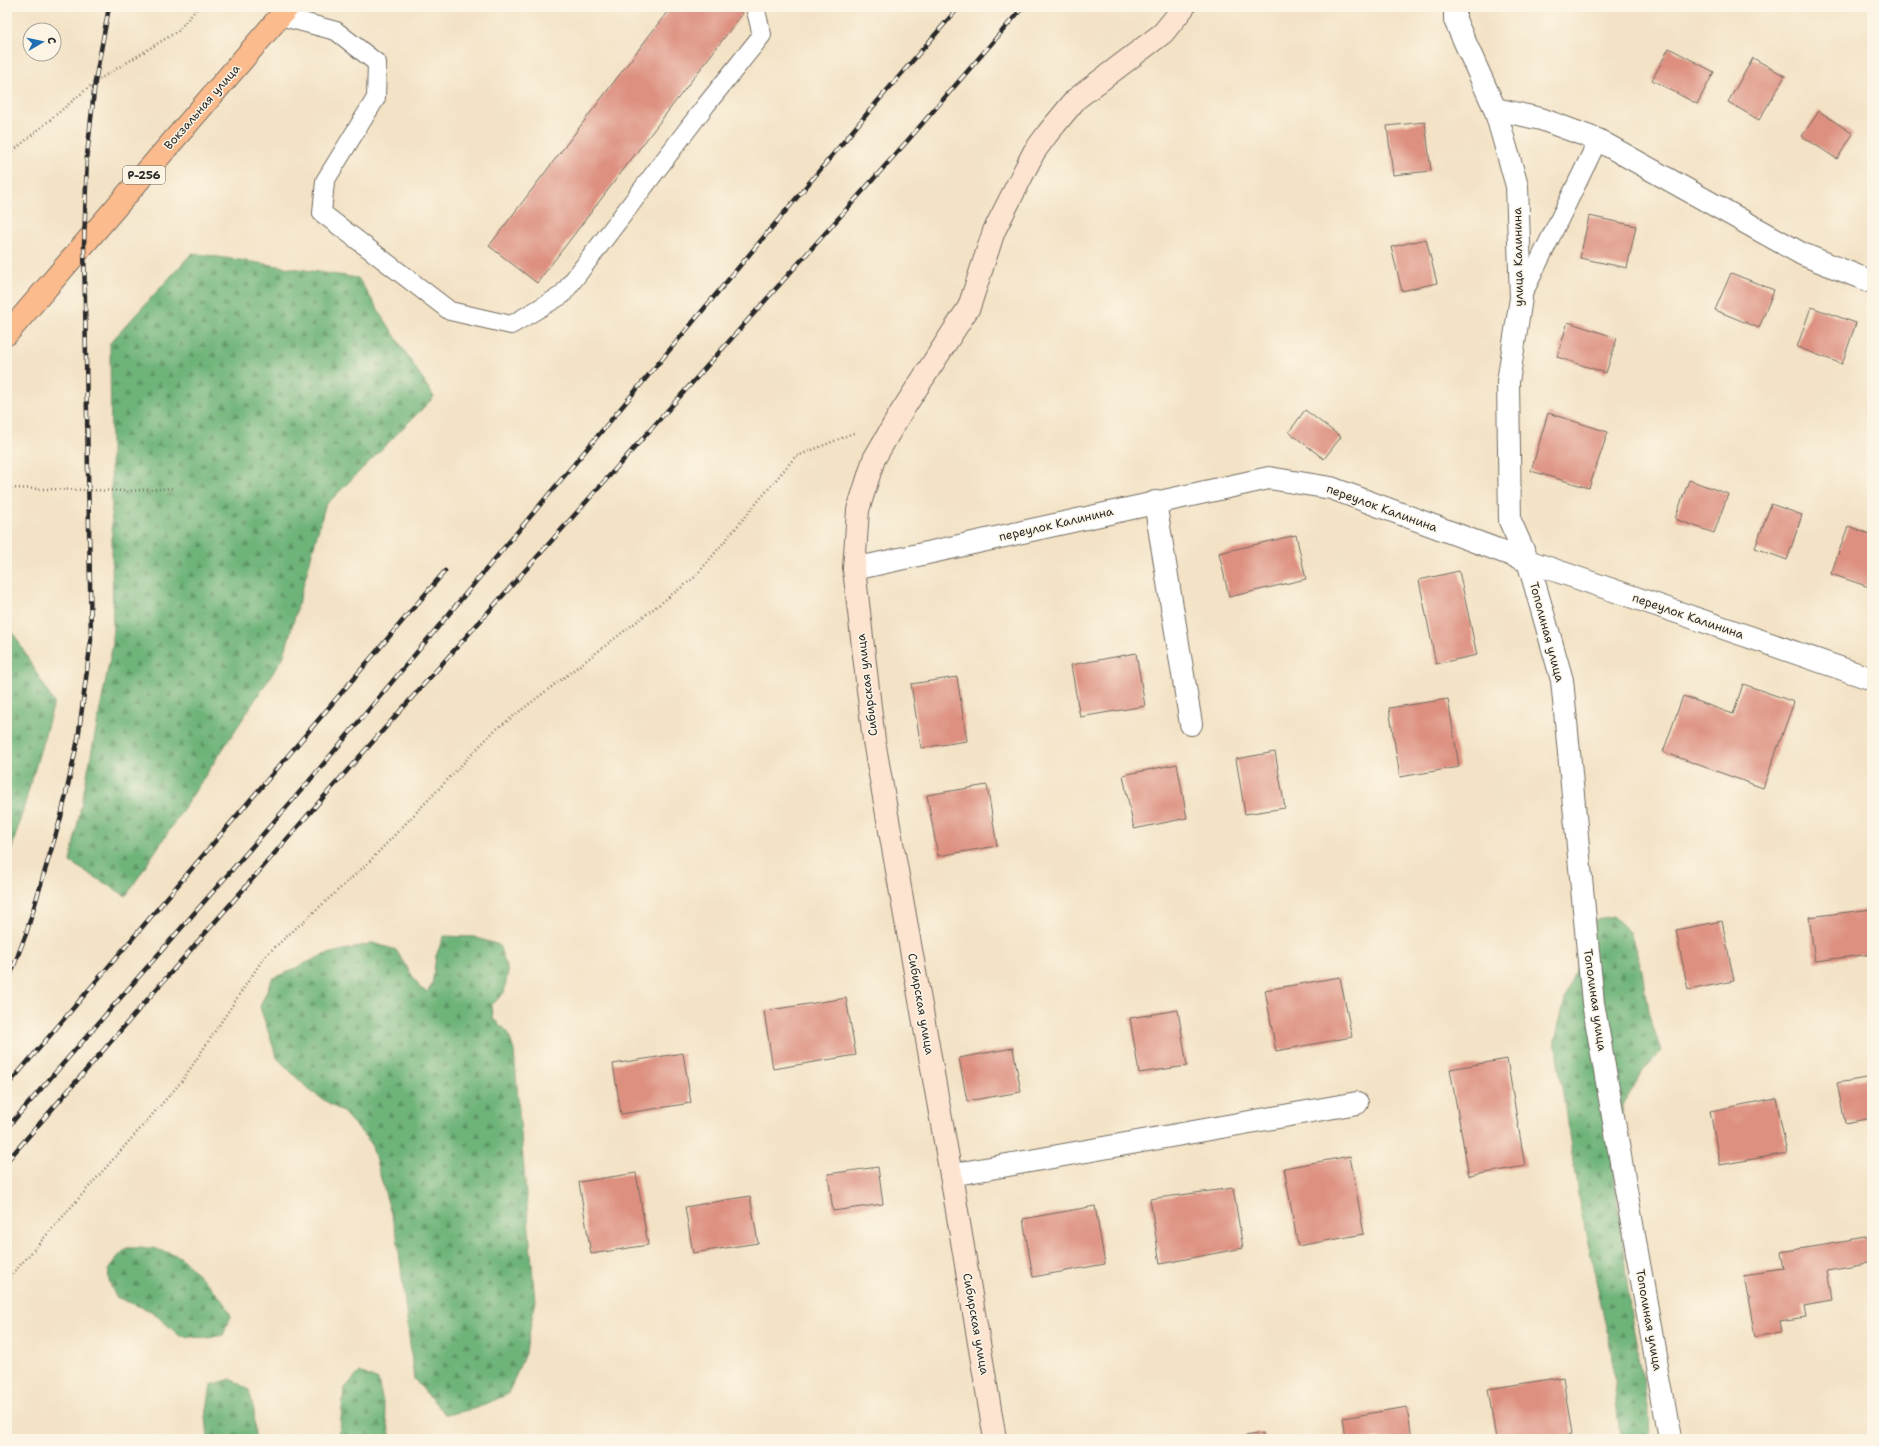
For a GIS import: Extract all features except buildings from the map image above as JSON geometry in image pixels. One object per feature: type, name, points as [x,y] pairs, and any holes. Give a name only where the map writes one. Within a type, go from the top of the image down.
[{"type":"highway","name":"Вокзальная улица","points":[[7,334],[284,12]]},
{"type":"street","name":"Сибирская улица","points":[[995,1439],[951,1175],[874,741],[854,569],[858,510],[874,459],[900,414],[969,307],[994,231],[1034,152],[1076,100],[1163,33],[1184,7]]},
{"type":"street","name":"улица Калинина","points":[[1455,7],[1455,20],[1495,109],[1517,186],[1521,298],[1508,382],[1510,521],[1528,562]]},
{"type":"street","points":[[1495,109],[1541,119],[1598,140],[1802,254],[1872,282]]},
{"type":"street","name":"переулок Калинина","points":[[854,569],[1268,478],[1331,488],[1528,562],[1872,679]]},
{"type":"street","points":[[1154,502],[1191,724]]},
{"type":"street","name":"Тополиная улица","points":[[1528,562],[1562,680],[1593,1002],[1670,1439]]},
{"type":"street","points":[[951,1175],[1357,1103]]},
{"type":"lane","points":[[284,12],[336,31],[377,63],[376,98],[325,181],[322,213],[450,311],[511,324],[562,295],[706,105],[762,35],[755,7]]},
{"type":"lane","points":[[1521,298],[1598,140]]},
{"type":"path","points":[[7,156],[95,82],[178,31],[198,7]]},
{"type":"path","points":[[7,1280],[182,1080],[265,956],[366,865],[494,731],[695,577],[794,456],[858,431]]},
{"type":"path","points":[[7,488],[126,492],[175,488]]},
{"type":"green space","points":[[192,253],[358,278],[434,397],[325,506],[284,656],[126,896],[70,862],[113,643],[110,343]]},
{"type":"green space","points":[[7,622],[54,703],[7,865]]},
{"type":"green space","points":[[1613,916],[1630,932],[1642,971],[1648,1011],[1661,1051],[1643,1071],[1623,1105],[1613,1164],[1631,1316],[1649,1412],[1650,1439],[1623,1439],[1619,1428],[1611,1350],[1579,1201],[1555,1041],[1567,991],[1596,919]]},
{"type":"green space","points":[[444,936],[474,937],[499,945],[508,972],[504,993],[491,1006],[493,1019],[508,1032],[514,1051],[535,1302],[526,1351],[508,1394],[477,1408],[446,1415],[414,1379],[397,1235],[371,1143],[344,1113],[309,1090],[277,1058],[260,1007],[272,979],[323,955],[373,943],[396,950],[420,988],[427,992],[432,985],[436,956]]},
{"type":"green space","points":[[127,1248],[153,1248],[179,1256],[225,1303],[231,1316],[223,1335],[208,1338],[180,1336],[151,1311],[116,1297],[109,1281],[109,1270],[115,1260]]},
{"type":"green space","points":[[360,1372],[378,1380],[391,1439],[339,1439],[344,1389]]},
{"type":"green space","points":[[231,1379],[249,1390],[254,1411],[255,1439],[208,1439],[206,1416],[211,1385]]},
{"type":"railway","points":[[7,984],[26,934],[61,817],[78,739],[91,640],[84,245],[87,156],[95,82],[109,7]]},
{"type":"railway","points":[[7,1128],[305,786],[871,109],[959,7]]},
{"type":"railway","points":[[7,1161],[321,800],[909,139],[1023,7]]},
{"type":"railway","points":[[7,1086],[445,571]]}]
